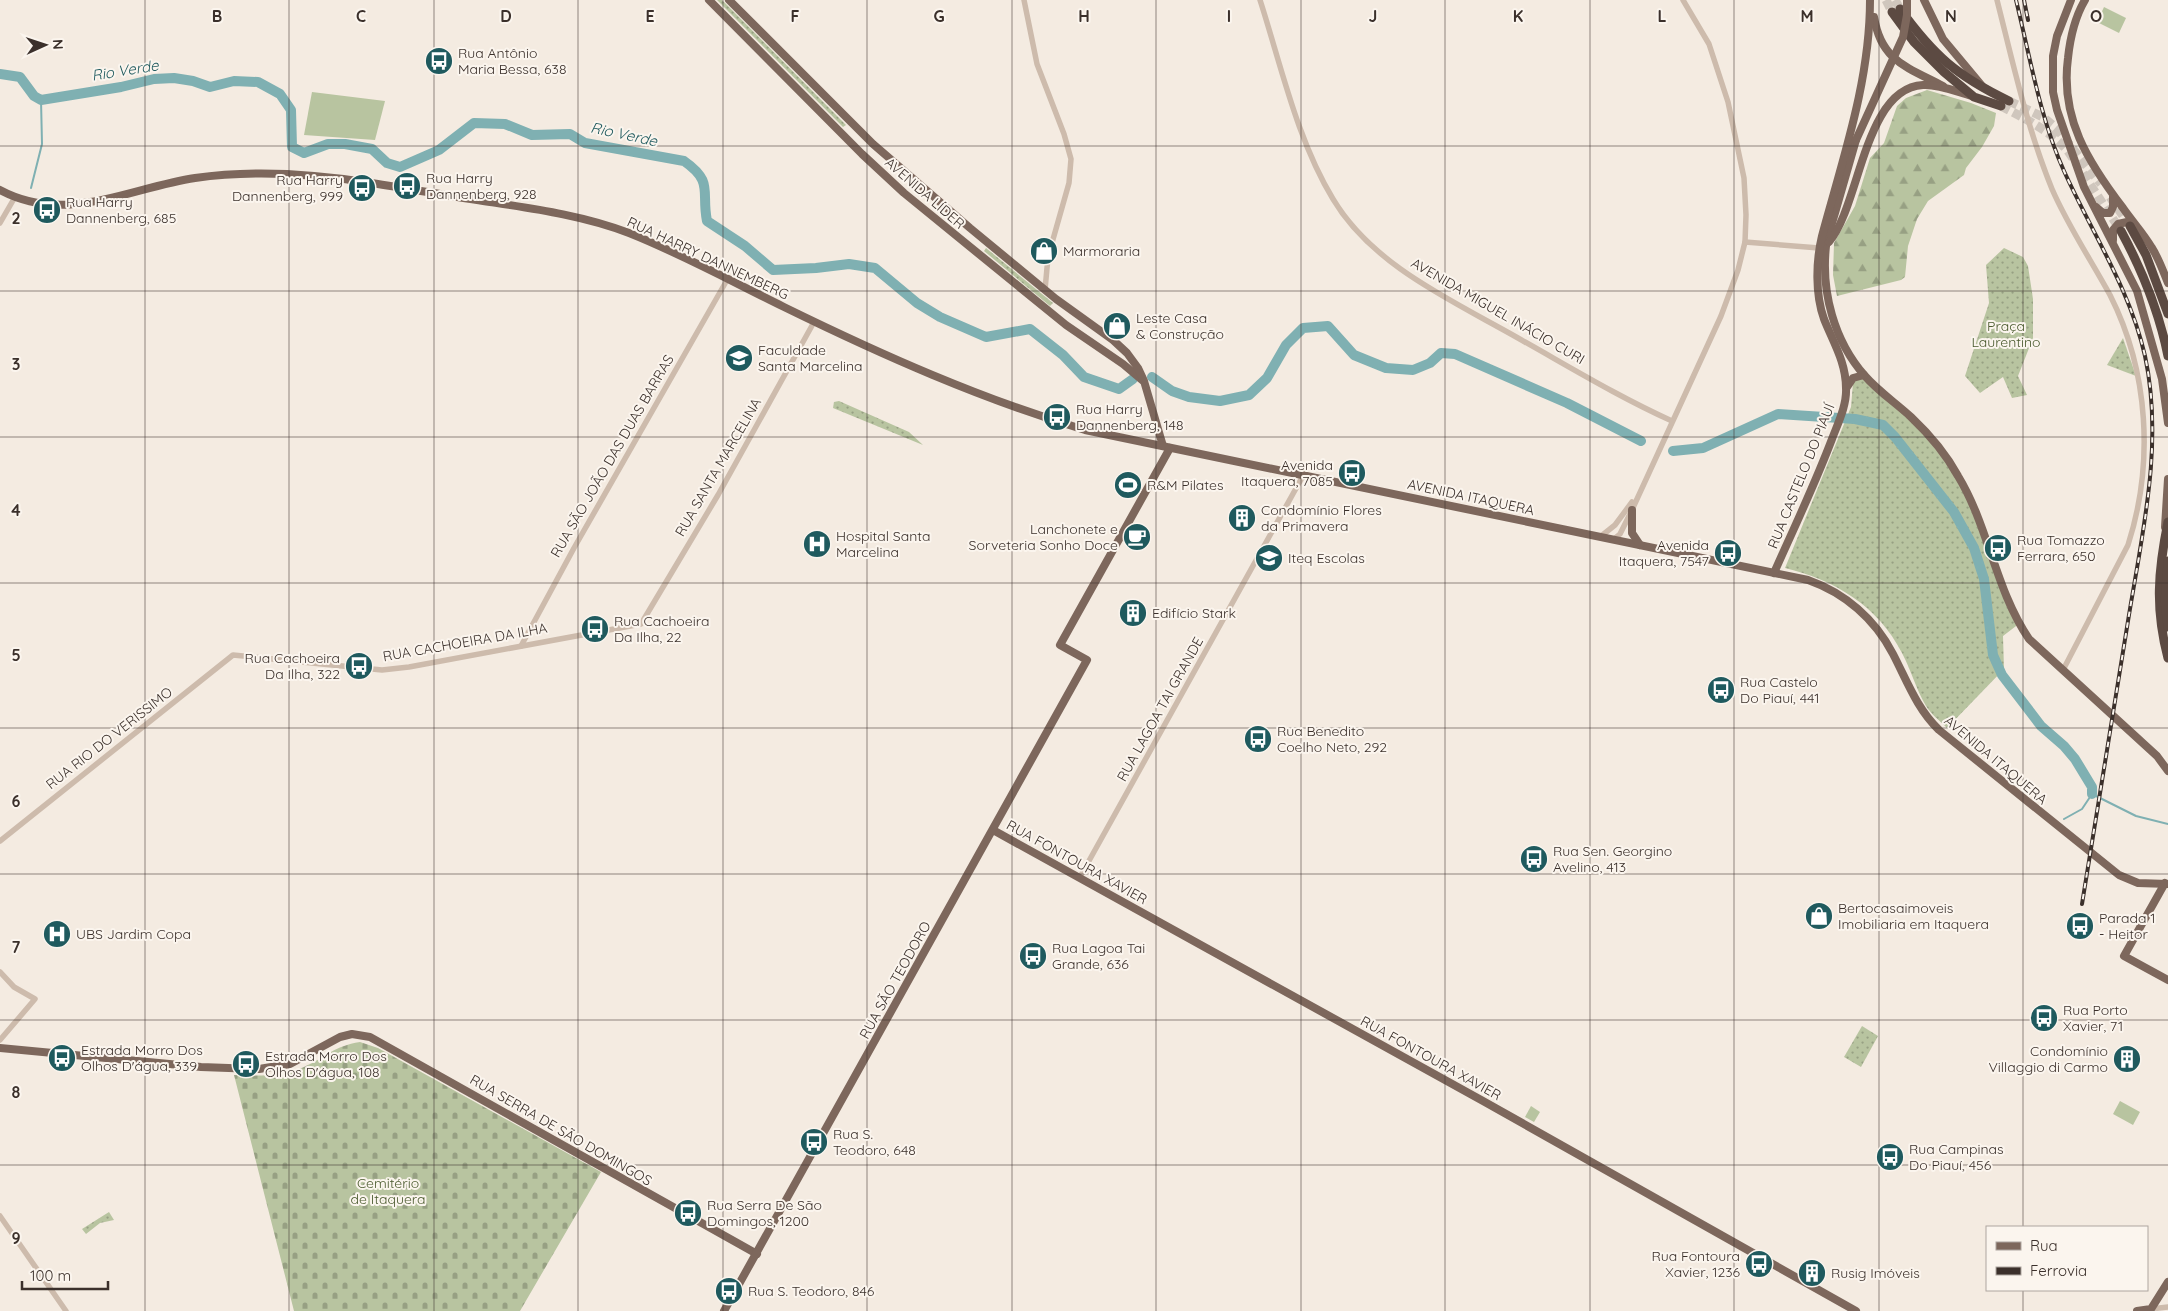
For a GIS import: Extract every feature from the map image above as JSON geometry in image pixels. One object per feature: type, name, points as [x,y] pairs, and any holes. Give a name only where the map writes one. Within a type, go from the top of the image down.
[{"type":"highway","points":[[1896,10],[1943,61],[1960,75],[1984,89],[2005,104],[1974,97],[1920,48],[1896,10]]},
{"type":"highway","points":[[2134,227],[2168,314]]},
{"type":"highway","points":[[2121,231],[2134,255],[2157,311],[2168,356]]},
{"type":"highway","points":[[2168,522],[2158,578],[2161,631],[2168,658]]},
{"type":"highway","points":[[2168,561],[2165,602],[2168,627]]},
{"type":"main road","name":"AVENIDA LÍDER","points":[[709,0],[862,154],[910,199],[1066,325],[1123,364],[1144,381]]},
{"type":"main road","name":"AVENIDA LÍDER","points":[[729,0],[873,144],[930,195],[1045,290]]},
{"type":"main road","points":[[1871,0],[1876,32],[1886,51],[1900,63],[1950,90]]},
{"type":"main road","points":[[1871,0],[1868,56],[1863,82],[1823,246],[1827,293],[1832,318],[1839,335],[1864,375],[1911,417],[1952,465],[1976,510],[1996,571],[2018,622],[2029,639],[2157,756],[2168,771]]},
{"type":"main road","points":[[1823,246],[1856,140],[1903,37],[1907,15],[1907,0]]},
{"type":"main road","points":[[1924,0],[1943,39],[1984,89]]},
{"type":"main road","points":[[2071,0],[2057,36],[2053,56],[2053,92],[2076,168],[2137,291],[2162,379],[2168,423]]},
{"type":"main road","points":[[2085,0],[2076,22],[2069,48],[2066,70],[2069,106],[2081,145],[2112,195],[2134,227],[2151,247],[2168,283]]},
{"type":"main road","points":[[1823,246],[1838,229],[1848,206],[1871,136],[1882,115],[1893,101],[1912,87],[1924,85],[1974,97]]},
{"type":"main road","name":"RUA HARRY DANNEMBERG","points":[[0,190],[14,197],[49,205],[74,206],[196,178],[282,175],[330,177],[526,208],[599,224],[629,233],[902,363],[1004,404],[1086,430],[1167,447]]},
{"type":"main road","points":[[2093,204],[2103,213],[2110,212],[2114,205],[2112,195]]},
{"type":"main road","points":[[2114,244],[2112,233],[2118,224],[2127,222],[2134,227]]},
{"type":"main road","name":"RUA CASTELO DO PIAUÍ","points":[[1774,573],[1814,484],[1844,403],[1846,387],[1844,368],[1824,317],[1819,290],[1823,246]]},
{"type":"main road","points":[[1045,290],[1118,345],[1134,360],[1144,381],[1167,447]]},
{"type":"main road","points":[[1844,368],[1852,370],[1856,362]]},
{"type":"main road","points":[[1846,387],[1853,378],[1864,375]]},
{"type":"main road","name":"AVENIDA ITAQUERA","points":[[1167,447],[1614,539],[1818,584],[1845,598],[1877,629],[1892,652],[1918,704],[1928,719],[1939,730],[2110,869],[2128,880],[2151,884],[2167,883]]},
{"type":"main road","name":"RUA SÃO TEODORO","points":[[724,1311],[1087,660],[1060,645],[1167,447]]},
{"type":"main road","points":[[2166,534],[2168,480]]},
{"type":"main road","points":[[1632,510],[1632,533],[1640,545]]},
{"type":"main road","name":"RUA FONTOURA XAVIER","points":[[993,830],[1856,1311]]},
{"type":"main road","points":[[2167,883],[2124,956],[2168,980]]},
{"type":"main road","points":[[2151,884],[2158,896]]},
{"type":"main road","name":"RUA SERRA DE SÃO DOMINGOS","points":[[0,1048],[201,1067],[259,1069],[290,1064],[340,1037],[352,1034],[378,1041],[757,1254]]},
{"type":"main road","points":[[2137,1311],[2152,1309],[2168,1282]]},
{"type":"street","points":[[1024,0],[1037,64],[1064,134],[1071,159],[1069,183],[1048,257],[1045,290]]},
{"type":"street","name":"AVENIDA MIGUEL INÁCIO CURI","points":[[1260,0],[1298,120],[1318,172],[1333,200],[1360,234],[1394,264],[1435,291],[1618,394],[1672,421]]},
{"type":"street","points":[[1614,539],[1620,534],[1632,510],[1636,496],[1721,316],[1738,270],[1745,242],[1744,178],[1728,102],[1709,44],[1683,0]]},
{"type":"street","points":[[1997,0],[2030,127],[2053,190],[2123,324],[2138,373],[2142,409],[2143,466],[2138,510],[2128,546],[2063,670]]},
{"type":"street","points":[[0,223],[14,197]]},
{"type":"street","points":[[1745,242],[1823,246]]},
{"type":"street","name":"RUA SÃO JOÃO DAS DUAS BARRAS","points":[[521,646],[587,526],[728,280]]},
{"type":"street","name":"RUA SANTA MARCELINA","points":[[641,624],[718,494],[814,322]]},
{"type":"street","name":"RUA LAGOA TAI GRANDE","points":[[1080,877],[1304,474]]},
{"type":"street","points":[[1600,537],[1615,525],[1636,496]]},
{"type":"street","name":"RUA CACHOEIRA DA ILHA","points":[[233,655],[382,670],[409,667],[641,624]]},
{"type":"street","name":"RUA RIO DO VERISSIMO","points":[[0,841],[233,655]]},
{"type":"street","points":[[0,972],[14,987],[35,999],[0,1040]]},
{"type":"street","points":[[0,1216],[66,1311]]},
{"type":"street","points":[[2152,1309],[2168,1307]]},
{"type":"green space","points":[[717,0],[722,0],[846,125],[843,127]]},
{"type":"green space","points":[[2104,7],[2126,18],[2119,33],[2097,22]]},
{"type":"green space","points":[[1927,90],[1971,103],[1996,113],[1994,126],[1982,147],[1966,168],[1964,175],[1928,201],[1917,219],[1908,246],[1905,277],[1901,280],[1837,296],[1833,275],[1834,243],[1855,206],[1870,158],[1884,143],[1897,106],[1906,98]]},
{"type":"green space","points":[[312,92],[385,101],[375,140],[304,135]]},
{"type":"green space","points":[[986,248],[1053,303],[1050,306],[984,251]]},
{"type":"green space","name":"Praça Laurentino","points":[[2004,248],[2023,257],[2028,266],[2033,299],[2033,338],[2018,376],[2027,395],[2012,398],[2003,377],[1980,393],[1965,376],[1989,303],[1986,265]]},
{"type":"green space","points":[[2123,338],[2136,376],[2107,365]]},
{"type":"green space","points":[[1861,377],[1926,431],[1957,471],[2020,623],[2003,636],[2004,669],[1947,728],[1926,706],[1905,659],[1892,636],[1868,609],[1838,588],[1803,573],[1785,568],[1851,407],[1853,383]]},
{"type":"green space","points":[[839,401],[909,432],[923,445],[833,408],[834,402]]},
{"type":"green space","points":[[1862,1026],[1878,1036],[1861,1067],[1844,1057]]},
{"type":"green space","name":"Cemitério de Itaquera","points":[[360,1042],[378,1048],[601,1172],[520,1311],[294,1311],[234,1075],[261,1076],[287,1073],[304,1067],[343,1046]]},
{"type":"green space","points":[[2120,1101],[2140,1112],[2133,1125],[2113,1114]]},
{"type":"green space","points":[[1531,1106],[1540,1112],[1534,1122],[1525,1117]]},
{"type":"green space","points":[[109,1212],[114,1220],[100,1223],[86,1234],[82,1229]]},
{"type":"waterway","name":"Rio Verde","points":[[0,74],[20,77],[34,96],[41,100],[121,87],[154,79],[174,78],[193,81],[210,87],[234,81],[258,82],[280,94],[291,110],[292,147],[304,153],[328,144],[345,144],[372,149],[387,163],[400,167],[439,150],[474,123],[505,124],[532,135],[570,134],[585,143],[684,161],[693,168],[703,181],[707,221],[745,246],[773,270],[849,264],[875,268],[917,303],[940,317],[986,337],[1030,329],[1063,355],[1084,377],[1119,389],[1133,379]]},
{"type":"waterway","points":[[31,188],[42,144],[41,100]]},
{"type":"waterway","points":[[1152,377],[1172,391],[1189,397],[1220,401],[1249,395],[1267,378],[1286,345],[1303,328],[1328,326],[1354,355],[1386,368],[1413,370],[1430,363],[1441,353],[1455,354],[1567,403],[1641,441]]},
{"type":"waterway","points":[[1673,451],[1703,448],[1778,414],[1855,419],[1883,425],[1895,437],[1954,512],[1974,548],[1984,579],[1993,655],[2002,675],[2041,726],[2064,746],[2075,759],[2092,787],[2092,794]]},
{"type":"waterway","points":[[2064,819],[2082,809],[2092,794],[2136,816],[2168,824]]},
{"type":"tunnel","points":[[1886,0],[1892,12]]},
{"type":"tunnel","points":[[1895,0],[1900,9]]},
{"type":"tunnel","points":[[2009,101],[2043,117],[2057,129],[2101,184]]},
{"type":"tunnel","points":[[2001,106],[2045,131],[2068,151],[2121,231]]},
{"type":"tunnel","points":[[2110,197],[2130,226]]},
{"type":"railway","points":[[2016,0],[2048,130],[2064,171],[2130,308],[2145,356],[2150,389],[2152,456],[2145,522],[2082,904]]},
{"type":"railway","points":[[2024,0],[2028,20]]},
{"type":"place","name":"Rua Antônio Maria Bessa, 638","points":[[439,61]]},
{"type":"place","name":"Rua Harry Dannenberg, 928","points":[[407,186]]},
{"type":"place","name":"Rua Harry Dannenberg, 999","points":[[362,188]]},
{"type":"place","name":"Rua Harry Dannenberg, 685","points":[[47,210]]},
{"type":"place","name":"Marmoraria","points":[[1044,251]]},
{"type":"place","name":"Leste Casa & Construção","points":[[1117,326]]},
{"type":"place","name":"Faculdade Santa Marcelina","points":[[739,358]]},
{"type":"place","name":"Rua Harry Dannenberg, 148","points":[[1057,417]]},
{"type":"place","name":"Avenida Itaquera, 7085","points":[[1352,473]]},
{"type":"place","name":"R&M Pilates","points":[[1128,485]]},
{"type":"place","name":"Condomínio Flores da Primavera","points":[[1242,518]]},
{"type":"place","name":"Lanchonete e Sorveteria Sonho Doce","points":[[1137,537]]},
{"type":"place","name":"Hospital Santa Marcelina","points":[[817,544]]},
{"type":"place","name":"Rua Tomazzo Ferrara, 650","points":[[1998,548]]},
{"type":"place","name":"Avenida Itaquera, 7547","points":[[1728,553]]},
{"type":"place","name":"Iteq Escolas","points":[[1269,558]]},
{"type":"place","name":"Edifício Stark","points":[[1133,613]]},
{"type":"place","name":"Rua Cachoeira Da Ilha, 22","points":[[595,629]]},
{"type":"place","name":"Rua Cachoeira Da Ilha, 322","points":[[359,666]]},
{"type":"place","name":"Rua Castelo Do Piauí, 441","points":[[1721,690]]},
{"type":"place","name":"Rua Benedito Coelho Neto, 292","points":[[1258,739]]},
{"type":"place","name":"Rua Sen. Georgino Avelino, 413","points":[[1534,859]]},
{"type":"place","name":"Bertocasaimoveis Imobiliaria em Itaquera","points":[[1819,916]]},
{"type":"place","name":"Parada 1 - Heitor","points":[[2080,926]]},
{"type":"place","name":"UBS Jardim Copa","points":[[57,934]]},
{"type":"place","name":"Rua Lagoa Tai Grande, 636","points":[[1033,956]]},
{"type":"place","name":"Rua Porto Xavier, 71","points":[[2044,1018]]},
{"type":"place","name":"Estrada Morro Dos Olhos D'água, 339","points":[[62,1058]]},
{"type":"place","name":"Condomínio Villaggio di Carmo","points":[[2127,1059]]},
{"type":"place","name":"Estrada Morro Dos Olhos D'água, 108","points":[[246,1064]]},
{"type":"place","name":"Rua S. Teodoro, 648","points":[[814,1142]]},
{"type":"place","name":"Rua Campinas Do Piauí, 456","points":[[1890,1157]]},
{"type":"place","name":"Rua Serra De São Domingos, 1200","points":[[688,1213]]},
{"type":"place","name":"Rua Fontoura Xavier, 1236","points":[[1759,1264]]},
{"type":"place","name":"Rusig Imóveis","points":[[1812,1273]]},
{"type":"place","name":"Rua S. Teodoro, 846","points":[[729,1291]]}]
